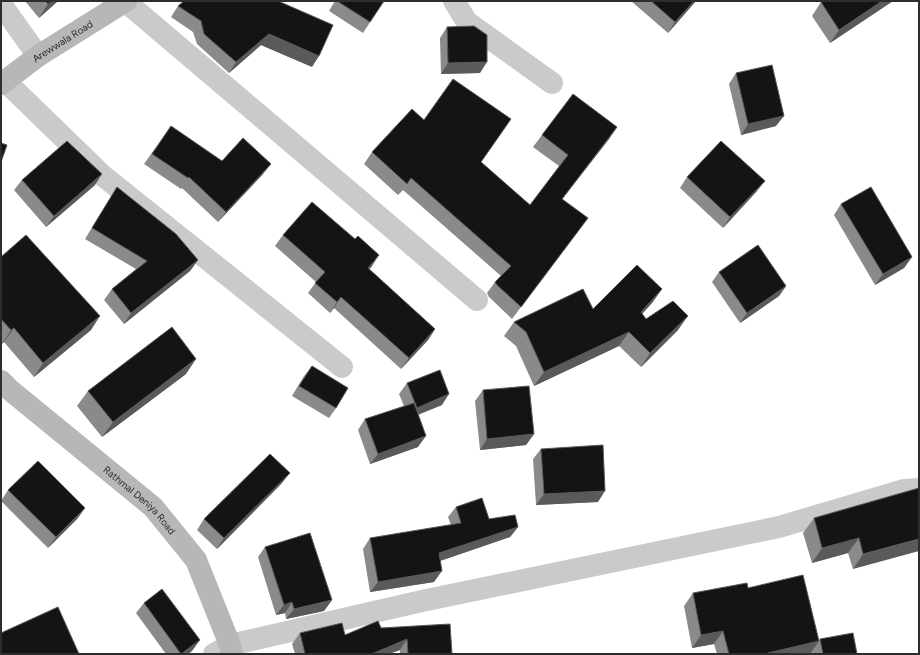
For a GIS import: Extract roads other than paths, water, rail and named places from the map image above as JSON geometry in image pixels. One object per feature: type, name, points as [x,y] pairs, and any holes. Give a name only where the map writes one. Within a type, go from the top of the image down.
[{"type":"street","points":[[126,1],[477,300]]},
{"type":"street","name":"Arewwala Road","points":[[3,82],[38,56],[126,1]]},
{"type":"street","points":[[454,1],[468,22],[552,83]]},
{"type":"street","points":[[1,4],[38,56]]},
{"type":"street","points":[[3,82],[102,175],[342,367]]},
{"type":"street","name":"Rathmal Deniya Road","points":[[1,381],[153,507],[196,560],[226,651]]},
{"type":"street","points":[[226,651],[422,601],[779,526],[904,490],[919,489]]}]
